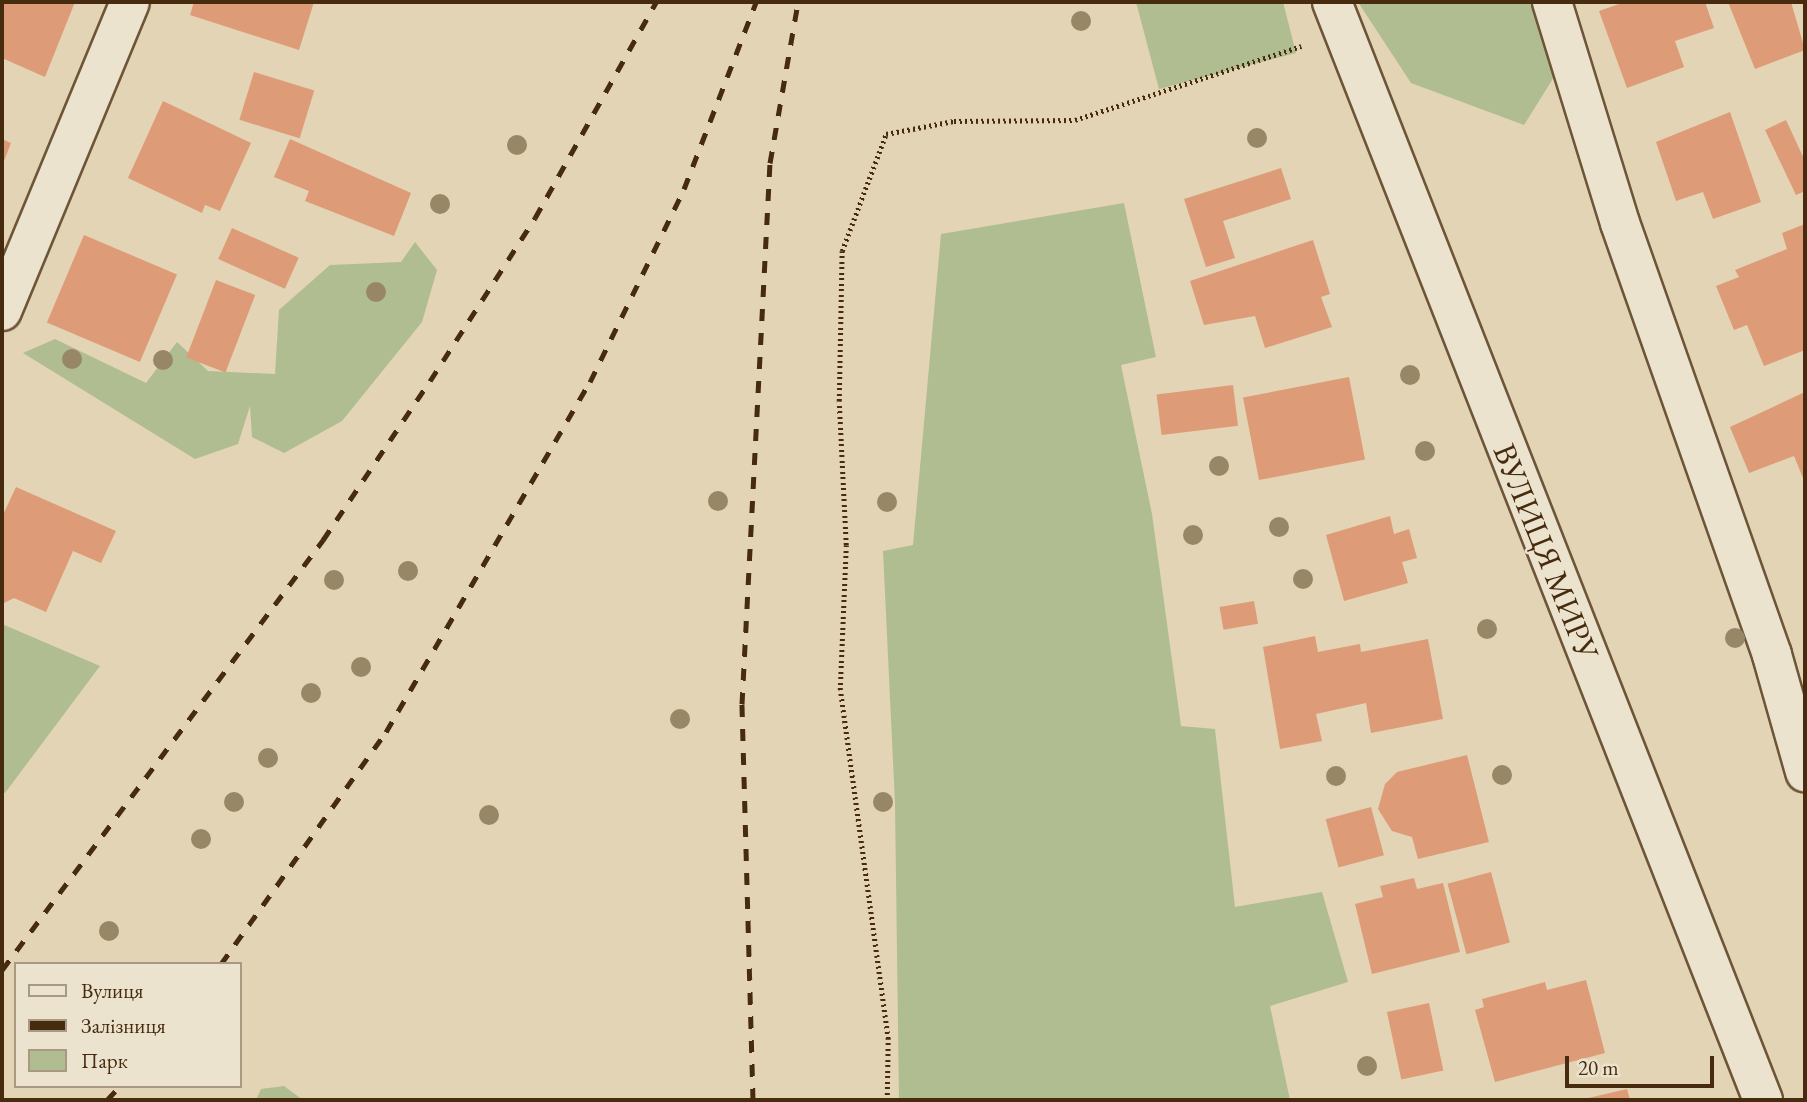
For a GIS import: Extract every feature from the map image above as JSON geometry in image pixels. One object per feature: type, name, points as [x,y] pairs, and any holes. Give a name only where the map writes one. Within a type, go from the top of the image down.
[{"type":"street","points":[[2,311],[130,2]]},
{"type":"street","points":[[1552,2],[1620,223],[1772,655],[1805,772]]},
{"type":"street","name":"ВУЛИЦЯ МИРУ","points":[[1337,17],[1763,1100]]},
{"type":"path","points":[[887,1100],[888,1039],[840,690],[846,545],[839,401],[842,251],[886,134],[954,121],[1075,120],[1337,17]]},
{"type":"green space","points":[[1136,2],[1283,2],[1296,53],[1159,89]]},
{"type":"green space","points":[[1358,2],[1548,2],[1559,69],[1524,125],[1411,83]]},
{"type":"green space","points":[[1124,203],[1156,357],[1121,365],[1152,514],[1181,726],[1215,729],[1235,907],[1322,892],[1348,982],[1270,1006],[1290,1100],[899,1100],[895,803],[883,551],[913,545],[941,234]]},
{"type":"green space","points":[[415,242],[437,270],[422,322],[342,421],[284,453],[252,437],[250,406],[238,444],[195,459],[23,353],[55,339],[146,383],[177,342],[208,371],[275,374],[279,310],[330,265],[401,262]]},
{"type":"green space","points":[[2,624],[100,666],[5,793],[2,791]]},
{"type":"green space","points":[[284,1086],[303,1100],[256,1100],[261,1089]]},
{"type":"building","points":[[2,2],[75,2],[45,77],[2,58]]},
{"type":"building","points":[[194,2],[314,2],[299,50],[190,15]]},
{"type":"building","points":[[1625,2],[1705,2],[1714,28],[1675,41],[1684,67],[1627,88],[1599,11]]},
{"type":"building","points":[[1728,2],[1791,2],[1805,50],[1755,69]]},
{"type":"building","points":[[254,72],[314,90],[300,138],[239,120]]},
{"type":"building","points":[[163,101],[251,143],[220,211],[205,205],[202,213],[128,178]]},
{"type":"building","points":[[1730,112],[1761,202],[1713,219],[1703,192],[1676,201],[1656,142]]},
{"type":"building","points":[[1786,120],[1805,161],[1805,191],[1796,195],[1765,130]]},
{"type":"building","points":[[2,139],[11,143],[2,166]]},
{"type":"building","points":[[290,139],[411,193],[394,236],[305,201],[309,191],[274,177]]},
{"type":"building","points":[[1281,168],[1291,199],[1223,221],[1235,258],[1206,267],[1184,199]]},
{"type":"building","points":[[1805,224],[1805,350],[1764,366],[1747,325],[1734,330],[1716,286],[1739,277],[1735,270],[1787,249],[1782,233]]},
{"type":"building","points":[[232,228],[299,258],[285,289],[218,259]]},
{"type":"building","points":[[84,235],[177,274],[140,362],[47,322]]},
{"type":"building","points":[[1313,240],[1330,294],[1321,297],[1332,327],[1265,348],[1255,316],[1204,325],[1190,281]]},
{"type":"building","points":[[216,280],[255,295],[225,373],[186,357]]},
{"type":"building","points":[[1349,377],[1365,459],[1259,480],[1243,398]]},
{"type":"building","points":[[1233,385],[1238,426],[1162,435],[1157,394]]},
{"type":"building","points":[[1805,392],[1805,483],[1794,456],[1749,473],[1730,427]]},
{"type":"building","points":[[16,487],[116,531],[101,563],[73,551],[46,612],[14,598],[2,604],[2,517]]},
{"type":"building","points":[[1390,516],[1394,534],[1409,529],[1417,558],[1402,562],[1408,583],[1344,601],[1326,535]]},
{"type":"building","points":[[1254,601],[1258,624],[1224,630],[1220,607]]},
{"type":"building","points":[[1315,636],[1318,652],[1360,644],[1361,652],[1428,639],[1443,719],[1371,733],[1366,703],[1316,714],[1322,741],[1280,749],[1263,647]]},
{"type":"building","points":[[1467,755],[1489,842],[1418,859],[1412,837],[1392,831],[1378,809],[1385,784],[1397,772]]},
{"type":"building","points":[[1371,807],[1384,855],[1339,867],[1326,819]]},
{"type":"building","points":[[1491,872],[1510,943],[1466,954],[1448,884]]},
{"type":"building","points":[[1414,878],[1417,889],[1443,883],[1460,952],[1372,974],[1355,904],[1383,897],[1380,886]]},
{"type":"building","points":[[1586,980],[1605,1053],[1495,1082],[1475,1010],[1484,1007],[1482,999],[1545,982],[1547,990]]},
{"type":"building","points":[[1429,1003],[1443,1070],[1401,1079],[1387,1012]]},
{"type":"building","points":[[1627,1089],[1630,1100],[1584,1099]]},
{"type":"railway","points":[[2,970],[323,540],[535,218],[656,2]]},
{"type":"railway","points":[[222,962],[386,732],[590,382],[684,189],[756,2]]},
{"type":"railway","points":[[753,1100],[742,704],[770,163],[798,2]]},
{"type":"railway","points":[[107,1100],[118,1088]]}]
